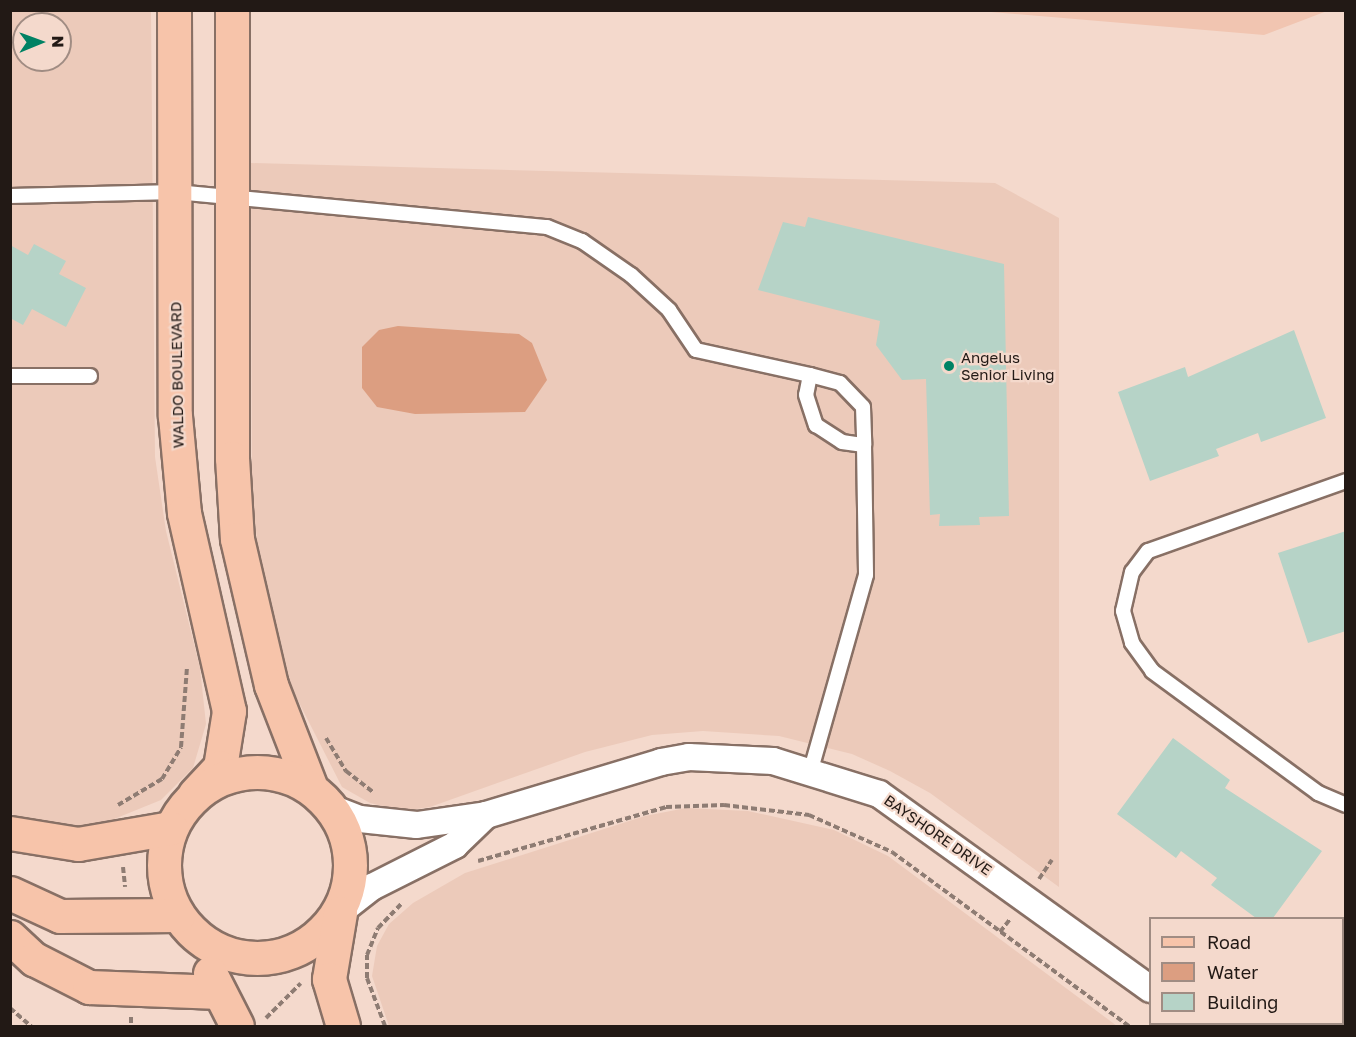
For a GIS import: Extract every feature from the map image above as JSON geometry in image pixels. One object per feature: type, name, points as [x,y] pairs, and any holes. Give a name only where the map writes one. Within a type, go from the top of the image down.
[{"type":"main road","name":"WALDO BOULEVARD","points":[[174,10],[175,416],[180,477],[229,711],[220,767],[195,794]]},
{"type":"main road","points":[[232,10],[234,196],[232,458],[237,539],[271,685],[321,798],[345,833],[350,861],[329,979],[343,1026]]},
{"type":"main road","points":[[237,1026],[165,877],[171,828],[195,794],[221,778],[252,771],[283,775],[321,798]]},
{"type":"main road","points":[[10,833],[78,844],[171,828]]},
{"type":"main road","points":[[10,893],[60,915],[187,926],[238,956],[274,957],[321,936],[340,911]]},
{"type":"main road","points":[[10,937],[34,960],[89,987],[219,992]]},
{"type":"street","name":"BAYSHORE DRIVE","points":[[486,815],[622,771],[689,757],[773,761],[879,794],[933,828],[1149,989]]},
{"type":"street","points":[[321,798],[394,825],[486,815]]},
{"type":"street","points":[[340,911],[372,887],[455,845],[486,815]]},
{"type":"lane","points":[[10,196],[176,192],[547,227],[582,241],[631,275],[669,310],[696,350],[840,382],[863,407],[866,575],[811,771]]},
{"type":"lane","points":[[810,375],[806,395],[816,425],[842,442],[864,445]]},
{"type":"lane","points":[[10,376],[90,376]]},
{"type":"lane","points":[[1346,481],[1148,551],[1132,572],[1123,611],[1132,643],[1152,671],[1318,793],[1346,805]]},
{"type":"path","points":[[109,808],[146,793],[171,766],[185,735],[183,681]]},
{"type":"path","points":[[324,734],[354,779],[374,793],[396,798],[394,825]]},
{"type":"path","points":[[474,862],[666,807],[724,805],[809,815],[892,852],[1129,1026]]},
{"type":"path","points":[[385,1026],[367,978],[371,940],[404,901]]},
{"type":"path","points":[[10,1008],[31,1026]]},
{"type":"shaded area","points":[[11,11],[151,11],[155,457],[166,531],[200,668],[206,724],[193,768],[161,800],[92,828],[41,823],[11,814]]},
{"type":"shaded area","points":[[979,11],[1327,11],[1264,35]]},
{"type":"shaded area","points":[[251,163],[995,183],[1059,218],[1059,887],[930,793],[890,771],[852,754],[779,736],[703,731],[652,735],[585,752],[430,807],[403,811],[370,803],[342,787],[287,679],[260,566],[252,494]]},
{"type":"shaded area","points":[[686,808],[748,811],[834,830],[888,856],[1117,1026],[389,1026],[372,976],[377,946],[389,924],[413,903],[465,873],[645,816]]},
{"type":"water","points":[[398,326],[519,334],[532,343],[547,380],[525,412],[415,414],[377,407],[362,388],[362,347],[379,330]]},
{"type":"building","name":"Angelus Senior Living","points":[[808,217],[1004,264],[1009,516],[979,517],[980,525],[939,526],[940,514],[930,515],[926,379],[902,380],[876,345],[880,321],[758,290],[783,222],[805,227]]},
{"type":"building","points":[[34,244],[66,261],[59,274],[86,288],[66,327],[32,309],[23,325],[10,318],[10,245],[28,255]]},
{"type":"building","points":[[1294,330],[1326,418],[1261,442],[1258,433],[1216,449],[1219,456],[1150,481],[1118,392],[1185,367],[1188,377]]},
{"type":"building","points":[[1346,531],[1346,631],[1308,643],[1278,553]]},
{"type":"building","points":[[1173,738],[1230,780],[1225,788],[1322,851],[1274,917],[1255,917],[1211,885],[1217,878],[1181,851],[1176,858],[1117,814]]},
{"type":"place","name":"Angelus Senior Living","points":[[949,366]]}]
